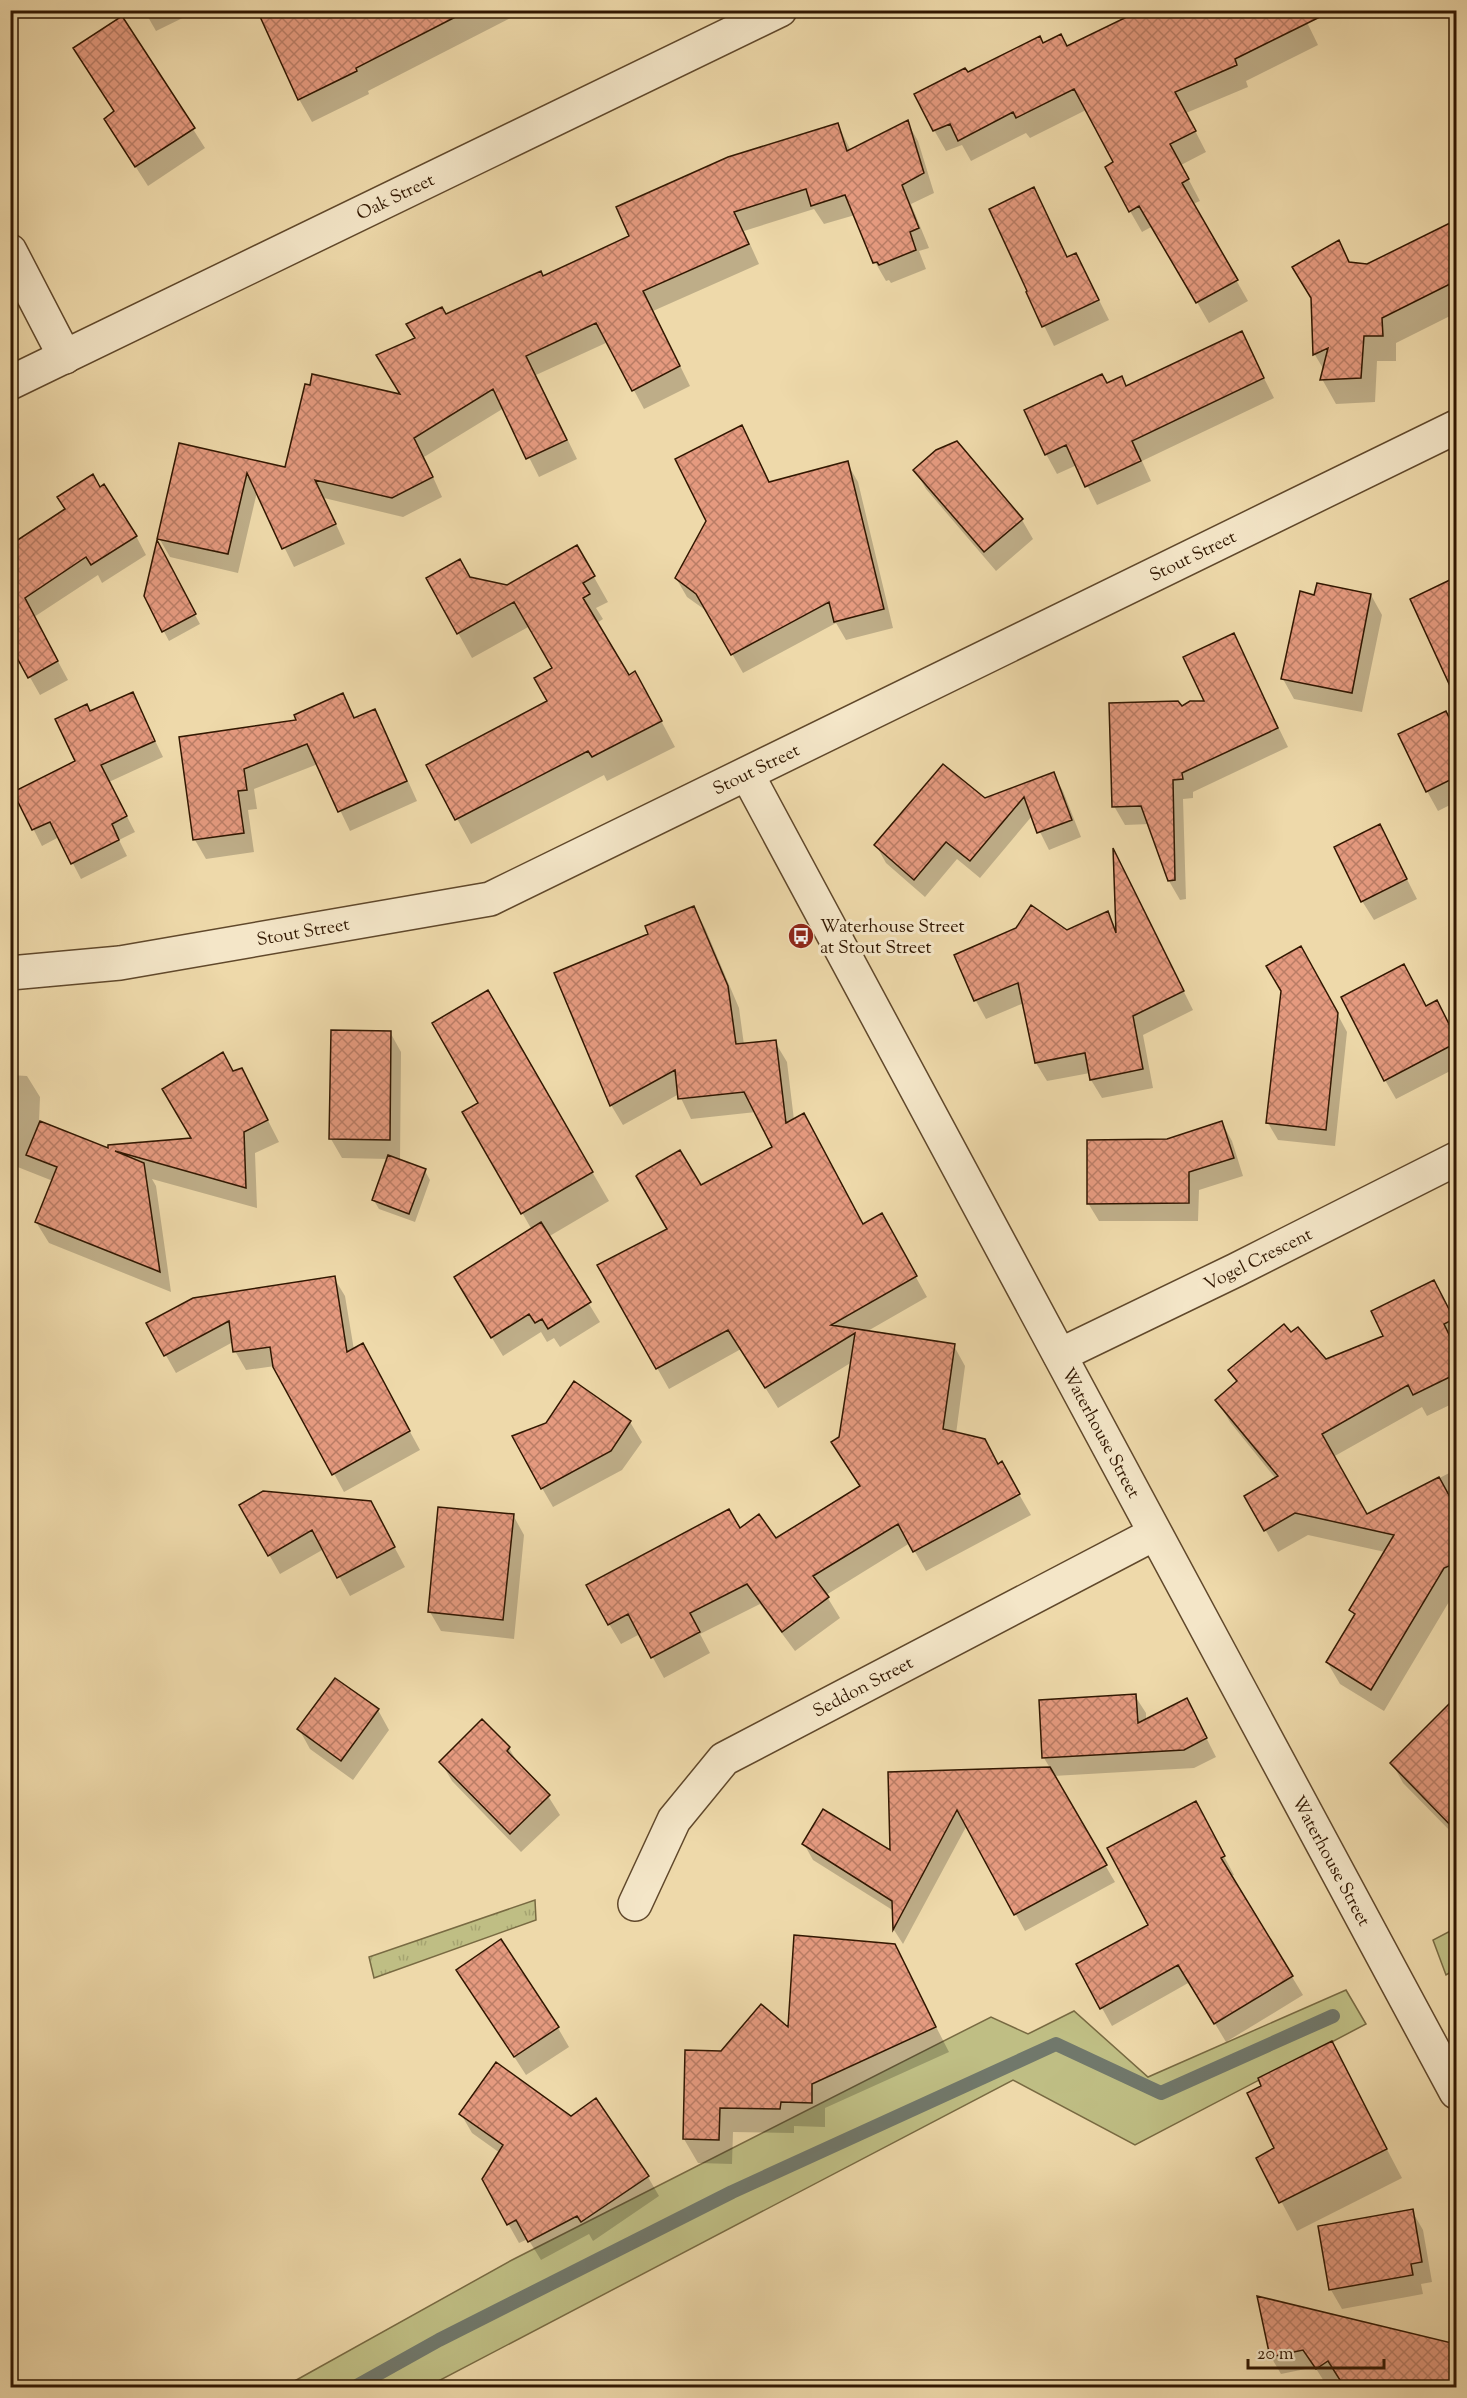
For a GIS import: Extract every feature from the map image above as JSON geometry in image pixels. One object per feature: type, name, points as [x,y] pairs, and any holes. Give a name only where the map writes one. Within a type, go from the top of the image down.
[{"type":"street","name":"Oak Street","points":[[10,383],[780,10]]},
{"type":"street","points":[[10,251],[64,357]]},
{"type":"street","name":"Stout Street","points":[[10,973],[120,963],[490,899],[1456,427]]},
{"type":"street","name":"Waterhouse Street","points":[[747,774],[1456,2092]]},
{"type":"street","name":"Vogel Crescent","points":[[1060,1355],[1236,1270],[1456,1159]]},
{"type":"street","name":"Seddon Street","points":[[635,1904],[674,1820],[724,1758],[1154,1534]]},
{"type":"green space","points":[[535,1900],[536,1920],[374,1978],[369,1957]]},
{"type":"green space","points":[[1456,1928],[1456,1969],[1446,1975],[1433,1940]]},
{"type":"green space","points":[[1346,1990],[1366,2024],[1135,2145],[1013,2080],[427,2387],[282,2388],[512,2260],[991,2017],[1028,2034],[1074,2011],[1148,2077]]},
{"type":"building","points":[[257,10],[469,10],[356,68],[357,71],[298,100]]},
{"type":"building","points":[[1141,10],[1334,10],[1235,59],[1237,65],[1175,92],[1196,131],[1170,144],[1189,179],[1182,183],[1238,280],[1196,303],[1139,206],[1129,212],[1105,167],[1113,162],[1074,89],[1016,118],[1013,112],[958,141],[950,124],[933,131],[914,94],[965,68],[968,72],[1040,36],[1043,43],[1061,34],[1067,46]]},
{"type":"building","points":[[122,16],[195,128],[135,167],[104,119],[114,111],[73,48]]},
{"type":"building","points":[[908,120],[924,173],[902,185],[919,228],[910,232],[916,250],[879,265],[877,262],[873,263],[845,195],[811,206],[806,189],[734,212],[749,244],[643,291],[680,366],[632,391],[596,323],[526,356],[567,440],[526,459],[493,389],[414,438],[433,477],[392,498],[315,480],[336,524],[282,549],[247,473],[228,554],[157,539],[179,443],[285,467],[305,384],[310,385],[312,374],[400,394],[376,355],[415,338],[406,324],[442,307],[446,314],[541,271],[543,276],[629,236],[616,207],[728,157],[838,123],[847,151]]},
{"type":"building","points":[[1034,187],[1067,257],[1076,253],[1099,300],[1042,327],[989,209]]},
{"type":"building","points":[[1456,220],[1456,281],[1382,318],[1383,336],[1364,336],[1361,378],[1320,380],[1328,348],[1313,355],[1311,298],[1292,267],[1339,240],[1349,262],[1367,264]]},
{"type":"building","points":[[1242,331],[1264,378],[1132,441],[1141,461],[1085,487],[1066,445],[1045,455],[1024,410],[1102,374],[1107,383],[1122,376],[1126,386]]},
{"type":"building","points":[[742,425],[769,482],[848,461],[884,609],[834,622],[829,602],[731,655],[696,594],[675,578],[706,521],[675,459]]},
{"type":"building","points":[[957,441],[1023,519],[984,552],[913,470],[936,450]]},
{"type":"building","points":[[93,474],[100,487],[104,484],[137,536],[91,565],[86,557],[25,598],[58,661],[28,678],[10,645],[10,545],[65,509],[57,497]]},
{"type":"building","points":[[157,540],[196,614],[162,632],[144,596]]},
{"type":"building","points":[[577,545],[595,576],[583,583],[590,594],[583,598],[629,675],[635,671],[662,721],[592,757],[588,751],[455,820],[426,765],[547,701],[534,678],[552,668],[514,602],[457,634],[426,578],[460,559],[470,577],[507,585]]},
{"type":"building","points":[[1456,577],[1456,699],[1410,599]]},
{"type":"building","points":[[1317,583],[1371,594],[1352,693],[1281,679],[1300,591],[1314,595]]},
{"type":"building","points":[[1234,633],[1278,728],[1182,773],[1183,779],[1173,780],[1175,880],[1168,881],[1141,806],[1112,807],[1109,703],[1178,701],[1182,706],[1190,701],[1204,701],[1183,657]]},
{"type":"building","points":[[133,692],[155,741],[101,765],[127,816],[112,824],[119,840],[71,864],[50,822],[32,830],[13,792],[75,761],[55,719],[87,704],[90,711]]},
{"type":"building","points":[[343,693],[354,718],[375,709],[407,781],[338,812],[307,744],[244,769],[247,790],[238,791],[244,833],[193,840],[179,737],[296,720],[294,715]]},
{"type":"building","points":[[1446,711],[1456,732],[1456,777],[1426,792],[1398,734]]},
{"type":"building","points":[[943,764],[985,798],[1054,772],[1072,820],[1037,833],[1024,797],[970,861],[946,842],[914,880],[874,845]]},
{"type":"building","points":[[1380,824],[1407,879],[1361,902],[1334,847]]},
{"type":"building","points":[[1113,848],[1184,991],[1133,1016],[1143,1069],[1090,1080],[1085,1053],[1035,1063],[1018,983],[974,1001],[954,955],[1016,928],[1031,905],[1067,930],[1108,911],[1116,933]]},
{"type":"building","points":[[694,906],[728,986],[736,1044],[776,1040],[786,1123],[804,1113],[863,1224],[882,1213],[917,1276],[831,1325],[955,1344],[943,1429],[985,1439],[998,1464],[1002,1461],[1020,1494],[913,1552],[898,1524],[813,1576],[829,1597],[782,1632],[747,1584],[690,1613],[700,1632],[651,1658],[628,1614],[608,1625],[586,1585],[729,1509],[740,1528],[759,1514],[776,1538],[860,1486],[831,1442],[839,1437],[855,1333],[765,1388],[728,1330],[656,1369],[597,1265],[667,1229],[636,1176],[638,1174],[680,1150],[701,1185],[772,1147],[744,1092],[678,1099],[675,1070],[610,1106],[554,973],[648,934],[645,926]]},
{"type":"building","points":[[1301,946],[1338,1013],[1326,1130],[1266,1123],[1281,991],[1266,966]]},
{"type":"building","points":[[1404,964],[1426,1006],[1437,1000],[1456,1038],[1456,1043],[1384,1081],[1341,997]]},
{"type":"building","points":[[488,990],[593,1172],[521,1214],[462,1112],[478,1103],[432,1023]]},
{"type":"building","points":[[331,1030],[391,1031],[390,1140],[329,1139]]},
{"type":"building","points":[[223,1052],[233,1071],[242,1068],[268,1120],[244,1132],[246,1188],[115,1151],[144,1163],[160,1272],[35,1222],[57,1167],[26,1155],[40,1121],[108,1148],[108,1145],[191,1138],[162,1089]]},
{"type":"building","points":[[1222,1121],[1234,1158],[1189,1172],[1189,1203],[1087,1204],[1087,1140],[1167,1139]]},
{"type":"building","points":[[388,1155],[426,1169],[409,1214],[372,1200]]},
{"type":"building","points":[[541,1222],[591,1302],[548,1329],[542,1319],[535,1323],[529,1314],[491,1338],[454,1277]]},
{"type":"building","points":[[335,1276],[347,1352],[363,1343],[410,1431],[332,1475],[273,1367],[270,1347],[233,1352],[229,1321],[164,1356],[146,1323],[193,1298]]},
{"type":"building","points":[[1434,1280],[1454,1319],[1444,1324],[1456,1349],[1456,1374],[1413,1395],[1408,1385],[1322,1434],[1367,1514],[1439,1477],[1456,1508],[1456,1563],[1444,1568],[1371,1690],[1326,1662],[1355,1614],[1349,1610],[1394,1535],[1295,1513],[1264,1531],[1244,1496],[1278,1476],[1215,1400],[1237,1381],[1228,1370],[1284,1324],[1291,1332],[1298,1327],[1326,1359],[1383,1336],[1371,1311]]},
{"type":"building","points":[[574,1381],[631,1421],[611,1451],[541,1489],[512,1436],[546,1423]]},
{"type":"building","points":[[263,1491],[371,1501],[395,1547],[337,1578],[312,1530],[268,1556],[239,1505]]},
{"type":"building","points":[[438,1507],[514,1514],[503,1620],[428,1612]]},
{"type":"building","points":[[335,1678],[379,1709],[341,1761],[297,1729]]},
{"type":"building","points":[[1136,1694],[1138,1723],[1187,1698],[1207,1738],[1184,1750],[1042,1758],[1039,1700]]},
{"type":"building","points":[[1456,1697],[1456,1831],[1390,1763]]},
{"type":"building","points":[[482,1719],[510,1747],[507,1751],[550,1795],[510,1834],[439,1762]]},
{"type":"building","points":[[1050,1767],[1107,1865],[1014,1915],[957,1810],[893,1930],[892,1901],[802,1844],[823,1809],[890,1850],[888,1772]]},
{"type":"building","points":[[1196,1801],[1225,1856],[1221,1858],[1293,1976],[1214,2024],[1178,1965],[1100,2009],[1076,1964],[1148,1925],[1107,1848]]},
{"type":"building","points":[[794,1935],[895,1944],[936,2027],[812,2084],[812,2103],[781,2102],[780,2109],[720,2108],[719,2140],[683,2139],[685,2050],[721,2051],[761,2004],[788,2027]]},
{"type":"building","points":[[501,1939],[559,2027],[514,2057],[456,1970]]},
{"type":"building","points":[[1332,2041],[1387,2149],[1279,2203],[1256,2158],[1274,2148],[1247,2093],[1261,2086],[1258,2078]]},
{"type":"building","points":[[496,2062],[571,2116],[596,2098],[649,2176],[581,2222],[577,2216],[528,2242],[516,2220],[507,2225],[482,2179],[503,2145],[459,2114]]},
{"type":"building","points":[[1413,2209],[1422,2262],[1411,2264],[1413,2275],[1329,2290],[1318,2226]]},
{"type":"building","points":[[1257,2296],[1456,2344],[1456,2388],[1345,2388],[1328,2361],[1316,2369],[1303,2350],[1270,2357]]},
{"type":"waterway","points":[[353,2388],[439,2340],[732,2192],[1056,2044],[1161,2093],[1333,2016]]},
{"type":"place","name":"Waterhouse Street at Stout Street","points":[[801,936]]}]
